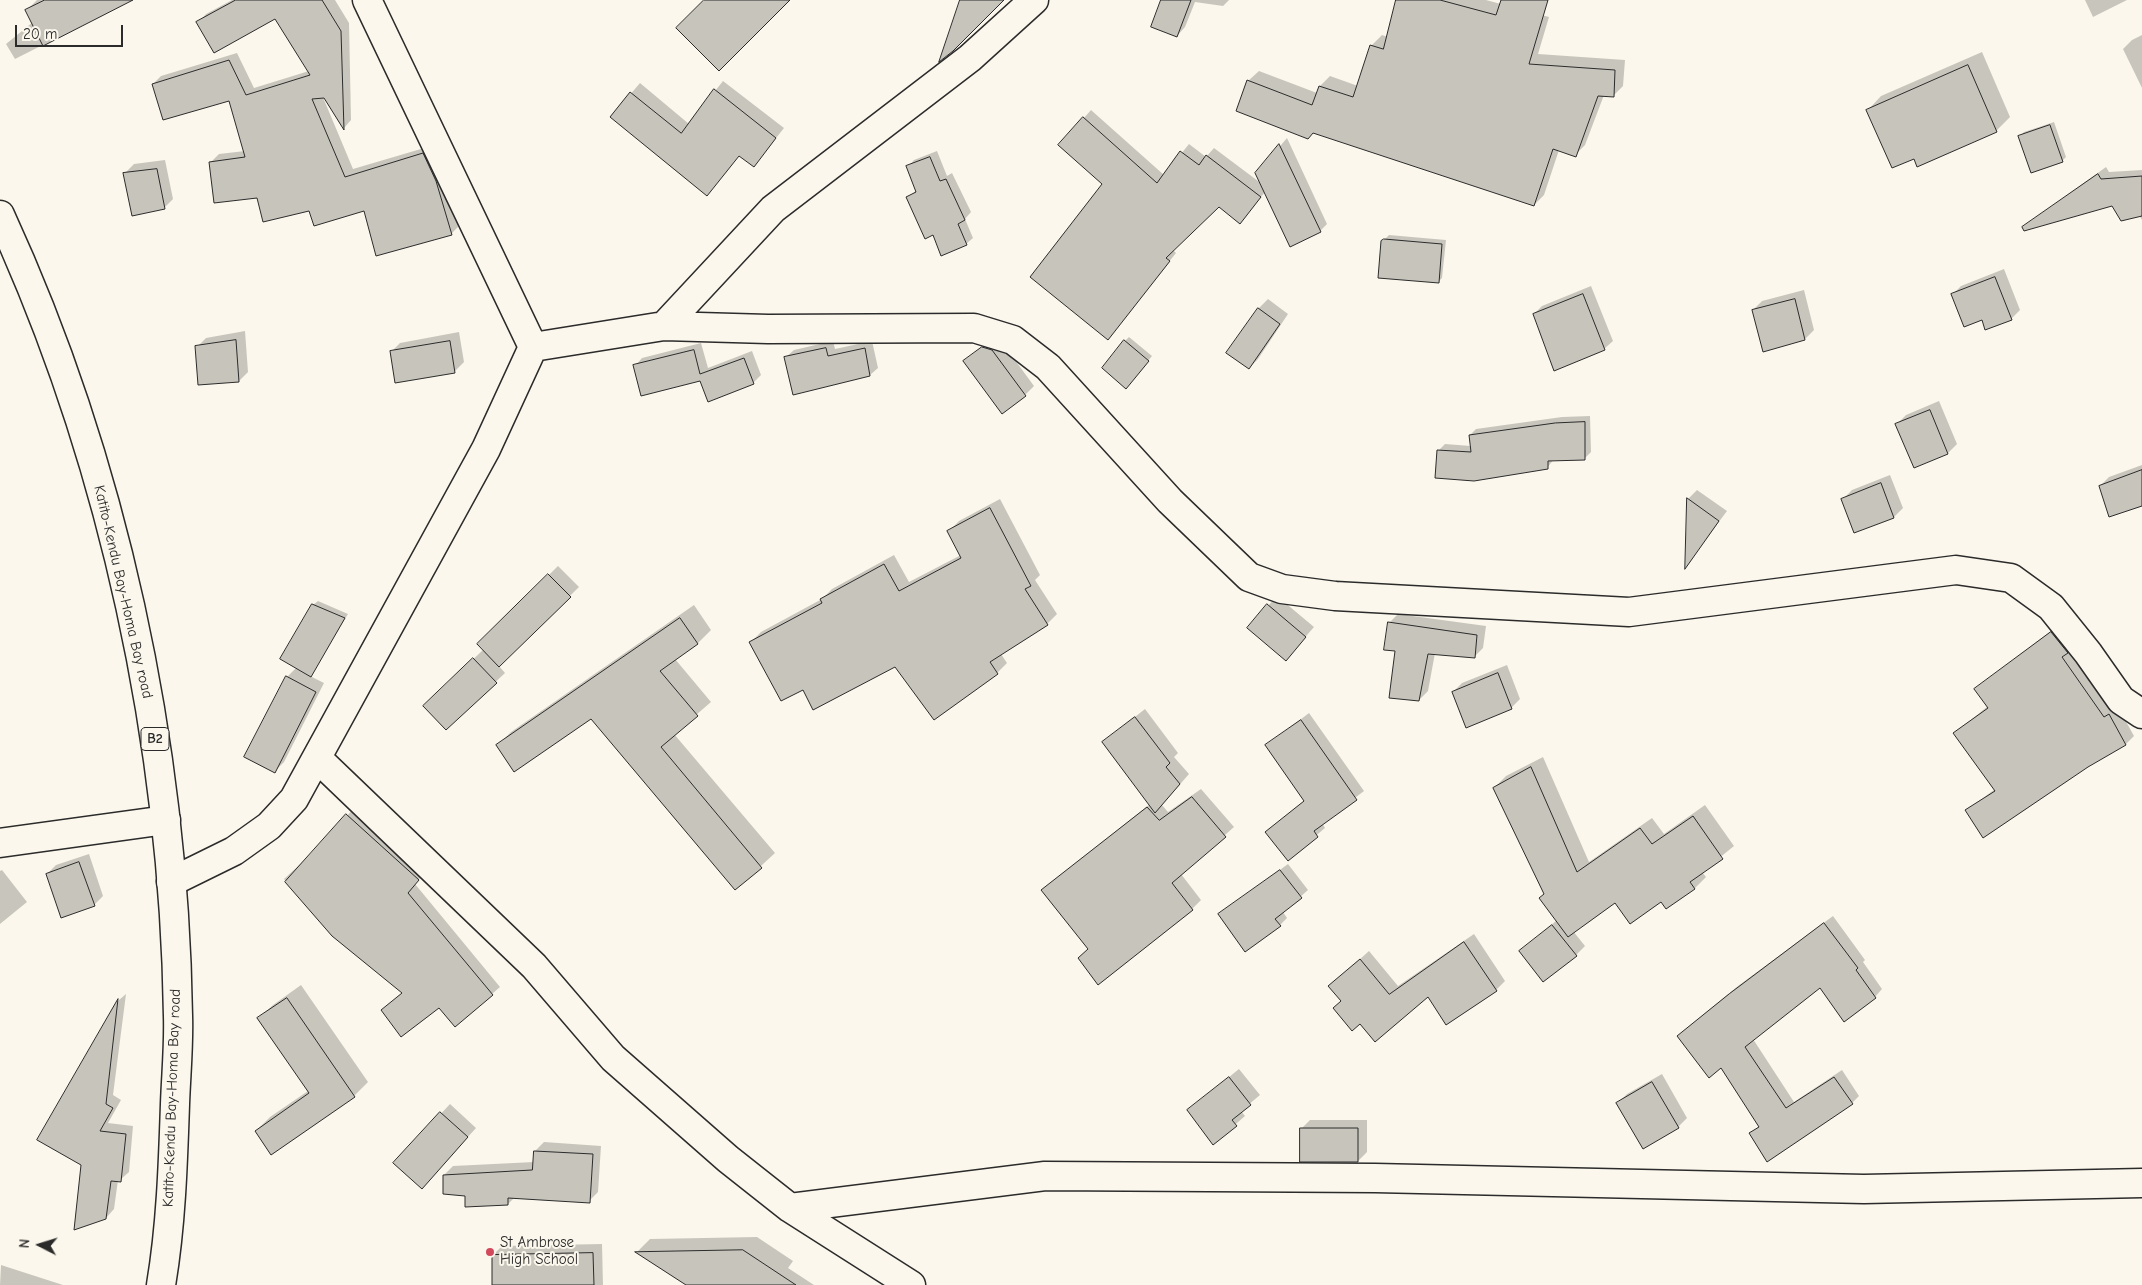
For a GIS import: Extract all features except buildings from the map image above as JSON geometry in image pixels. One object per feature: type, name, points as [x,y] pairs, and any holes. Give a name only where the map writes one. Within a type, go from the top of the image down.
[{"type":"main road","points":[[366,0],[533,347]]},
{"type":"main road","points":[[664,326],[774,209],[970,58],[1034,0]]},
{"type":"main road","name":"Katito-Kendu Bay-Homa Bay road","points":[[0,215],[25,268],[81,422],[115,546],[147,680],[166,820],[172,882],[178,1017],[173,1154],[161,1285]]},
{"type":"main road","points":[[533,347],[664,326],[768,329],[974,328],[1013,340],[1048,367],[1170,501],[1249,577],[1282,589],[1335,596],[1629,612],[1956,570],[2012,578],[2051,607],[2088,653],[2121,700],[2142,714]]},
{"type":"main road","points":[[172,882],[234,851],[269,826],[294,799],[486,449],[533,347]]},
{"type":"main road","points":[[317,758],[534,966],[613,1058],[728,1159],[790,1208],[912,1285]]},
{"type":"main road","points":[[0,843],[166,820]]},
{"type":"main road","points":[[790,1208],[1045,1176],[1375,1178],[1864,1189],[2142,1184]]},
{"type":"place","name":"St Ambrose High School","points":[[490,1252]]}]
